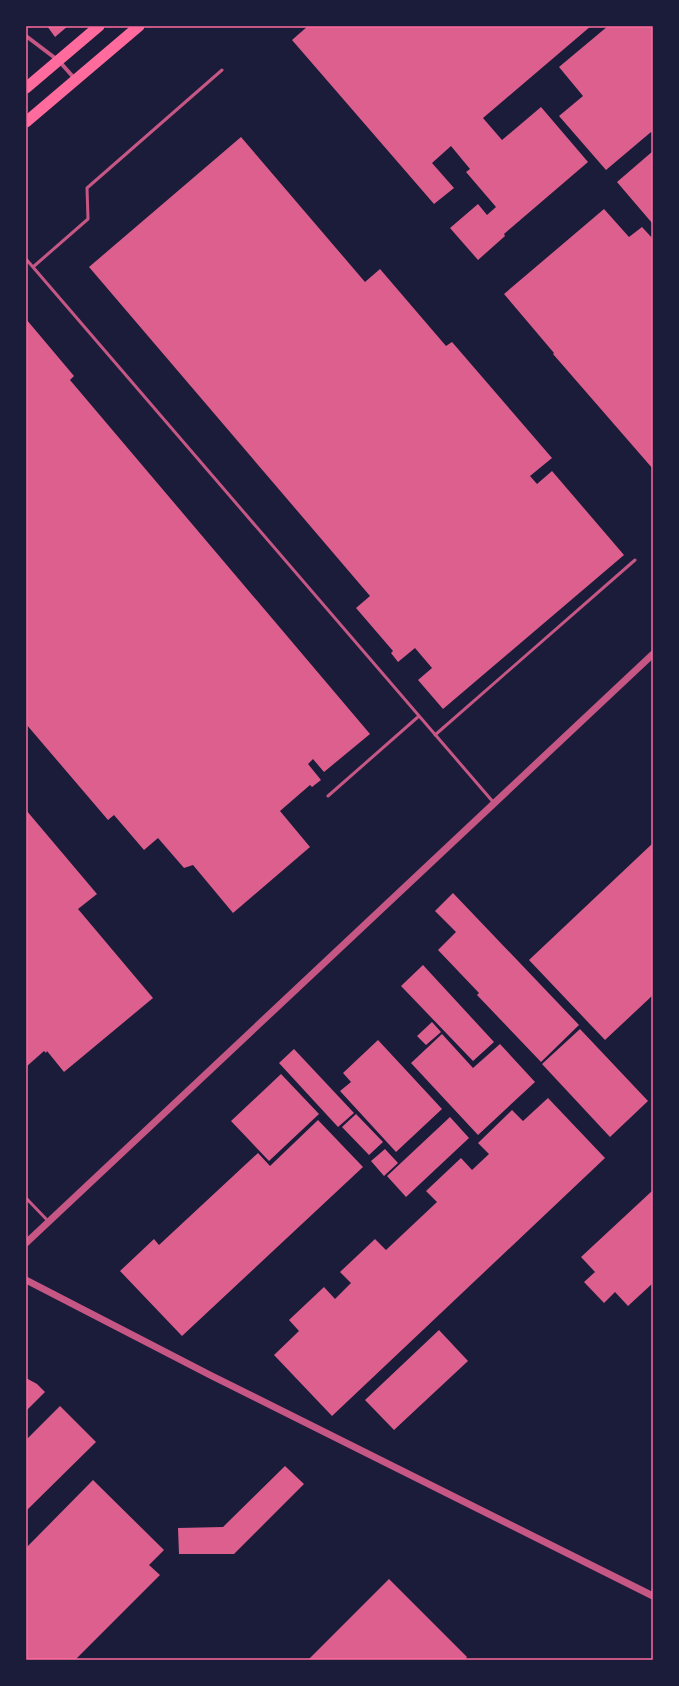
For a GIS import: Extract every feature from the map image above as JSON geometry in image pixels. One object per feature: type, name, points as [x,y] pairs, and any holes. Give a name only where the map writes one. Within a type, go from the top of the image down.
[{"type":"highway","points":[[26,88],[99,26]]},
{"type":"highway","points":[[26,122],[139,26]]},
{"type":"street","points":[[26,36],[59,60],[75,80]]},
{"type":"street","points":[[26,1243],[653,654]]},
{"type":"street","points":[[26,1280],[210,1375],[653,1596]]},
{"type":"lane","points":[[33,267],[88,219],[87,188],[222,70]]},
{"type":"lane","points":[[26,259],[494,803]]},
{"type":"lane","points":[[435,735],[635,560]]},
{"type":"lane","points":[[328,796],[419,716]]},
{"type":"lane","points":[[26,1198],[49,1222]]},
{"type":"building","points":[[47,26],[68,26],[55,37]]},
{"type":"building","points":[[308,26],[591,26],[483,118],[502,140],[541,107],[588,162],[504,234],[505,236],[478,260],[450,228],[478,204],[487,215],[496,207],[466,172],[470,169],[451,146],[432,163],[454,188],[434,204],[292,40]]},
{"type":"building","points":[[608,26],[653,26],[653,134],[651,132],[606,170],[559,116],[583,96],[559,67]]},
{"type":"building","points":[[241,137],[365,282],[380,269],[446,346],[452,342],[552,458],[530,476],[537,484],[552,471],[624,555],[443,709],[418,680],[432,668],[415,648],[398,662],[391,653],[393,651],[356,608],[370,596],[89,267]]},
{"type":"building","points":[[653,151],[653,223],[652,223],[617,182]]},
{"type":"building","points":[[604,209],[629,237],[642,227],[653,239],[653,469],[553,354],[554,353],[504,294]]},
{"type":"building","points":[[26,319],[74,376],[70,380],[370,734],[324,772],[313,759],[308,764],[321,780],[312,787],[310,785],[280,811],[310,847],[233,913],[193,865],[184,868],[158,838],[144,850],[114,815],[108,820],[26,724]]},
{"type":"building","points":[[26,810],[97,894],[78,909],[153,998],[64,1072],[47,1051],[46,1053],[44,1051],[26,1067]]},
{"type":"building","points":[[653,843],[653,995],[605,1040],[529,960]]},
{"type":"building","points":[[453,893],[579,1025],[541,1062],[477,995],[479,993],[438,950],[456,932],[435,911]]},
{"type":"building","points":[[423,965],[494,1042],[473,1061],[401,986]]},
{"type":"building","points":[[432,1022],[441,1032],[426,1045],[417,1036]]},
{"type":"building","points":[[580,1029],[648,1101],[610,1137],[542,1064]]},
{"type":"building","points":[[442,1034],[473,1068],[500,1044],[535,1082],[478,1135],[411,1063]]},
{"type":"building","points":[[378,1040],[442,1109],[396,1152],[340,1091],[351,1082],[343,1073]]},
{"type":"building","points":[[294,1049],[354,1113],[338,1127],[279,1063]]},
{"type":"building","points":[[281,1074],[319,1114],[269,1161],[231,1121]]},
{"type":"building","points":[[548,1098],[605,1158],[332,1416],[274,1355],[299,1331],[289,1320],[324,1287],[335,1299],[351,1283],[340,1272],[375,1239],[386,1250],[437,1202],[426,1191],[461,1158],[472,1170],[489,1154],[478,1143],[512,1110],[523,1121]]},
{"type":"building","points":[[356,1114],[383,1142],[369,1155],[342,1127]]},
{"type":"building","points":[[450,1117],[469,1138],[406,1197],[387,1176]]},
{"type":"building","points":[[318,1120],[363,1167],[182,1336],[120,1271],[154,1239],[159,1245],[258,1153],[270,1166]]},
{"type":"building","points":[[385,1149],[398,1163],[384,1176],[371,1161]]},
{"type":"building","points":[[652,1191],[653,1283],[628,1306],[615,1292],[604,1303],[584,1282],[595,1272],[581,1257]]},
{"type":"building","points":[[439,1330],[468,1361],[394,1430],[365,1400]]},
{"type":"building","points":[[26,1378],[37,1384],[45,1392],[26,1411]]},
{"type":"building","points":[[60,1406],[96,1442],[26,1511],[26,1440]]},
{"type":"building","points":[[285,1466],[304,1484],[234,1554],[179,1554],[178,1528],[223,1527]]},
{"type":"building","points":[[93,1480],[164,1550],[149,1565],[160,1575],[75,1660],[26,1660],[26,1548]]},
{"type":"building","points":[[389,1579],[467,1657],[465,1660],[308,1660]]}]
